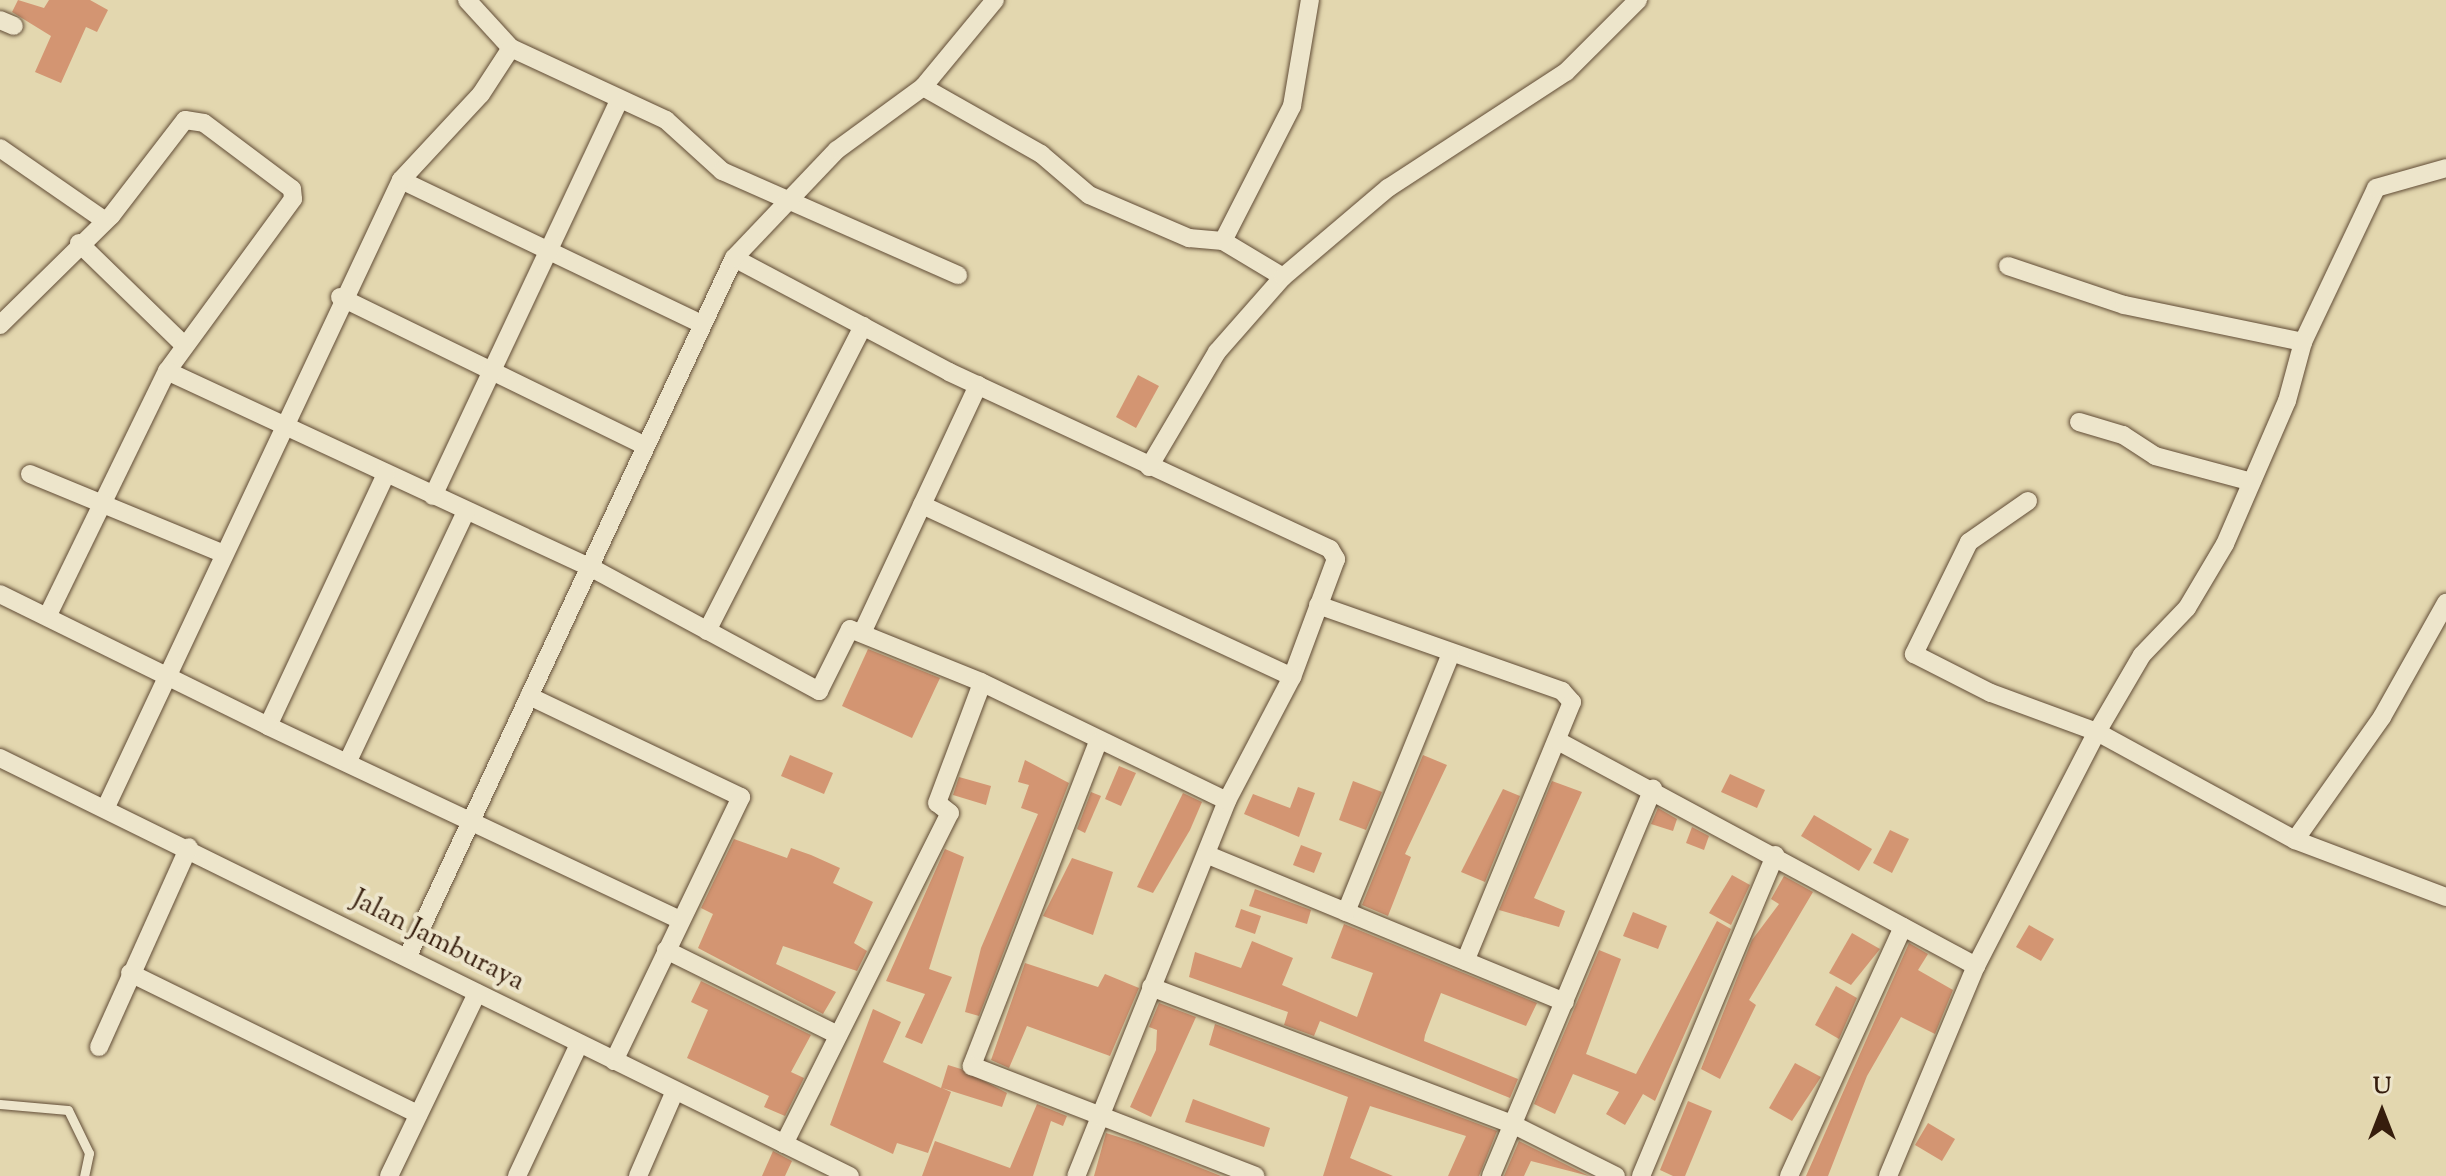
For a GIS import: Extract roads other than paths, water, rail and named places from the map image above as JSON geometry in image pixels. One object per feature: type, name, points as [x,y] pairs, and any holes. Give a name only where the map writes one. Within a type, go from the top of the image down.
[{"type":"street","points":[[467,0],[511,48],[619,101],[666,120],[722,171],[789,197],[958,275]]},
{"type":"street","points":[[408,956],[698,322],[734,258],[837,150],[923,87],[995,0]]},
{"type":"street","points":[[1223,241],[1292,106],[1310,0]]},
{"type":"street","points":[[1149,467],[1217,352],[1283,277],[1388,188],[1566,72],[1638,0]]},
{"type":"street","points":[[106,807],[285,427],[340,297],[401,180],[481,94],[511,48]]},
{"type":"street","points":[[923,87],[1041,154],[1089,195],[1189,238],[1223,241],[1283,277]]},
{"type":"street","points":[[433,496],[619,101]]},
{"type":"street","points":[[0,325],[104,220],[185,120],[204,123],[292,189],[293,199],[167,371],[98,502],[48,615]]},
{"type":"street","points":[[0,148],[104,220]]},
{"type":"street","points":[[1892,1175],[1976,966],[2097,732],[2142,655],[2187,608],[2252,482],[2303,342],[2376,188],[2446,168]]},
{"type":"street","points":[[401,180],[698,322]]},
{"type":"street","points":[[79,243],[184,345]]},
{"type":"street","points":[[734,258],[978,385],[1330,549],[1336,559],[1292,677],[1227,801],[1208,855],[1151,987],[1076,1176]]},
{"type":"street","points":[[2008,266],[2124,305],[2303,342]]},
{"type":"street","points":[[340,297],[494,367],[644,445]]},
{"type":"street","points":[[707,631],[863,326]]},
{"type":"street","points":[[167,371],[588,566],[819,691],[845,633],[862,633],[982,683],[1098,742],[1227,801]]},
{"type":"street","points":[[862,633],[978,385]]},
{"type":"street","points":[[2079,422],[2123,435],[2155,456],[2252,482]]},
{"type":"street","points":[[30,474],[224,554]]},
{"type":"street","points":[[268,726],[386,474]]},
{"type":"street","points":[[2028,501],[1969,542],[1914,654],[1991,693],[2097,732],[2295,840],[2446,897]]},
{"type":"street","points":[[922,505],[1292,677]]},
{"type":"street","points":[[348,761],[466,511]]},
{"type":"street","points":[[0,594],[268,726],[471,817],[679,919]]},
{"type":"street","points":[[2295,840],[2382,717],[2446,603]]},
{"type":"street","points":[[1318,605],[1569,697],[1558,741],[1465,961]]},
{"type":"street","points":[[1346,912],[1451,653]]},
{"type":"street","points":[[784,1144],[950,813],[937,803],[982,683]]},
{"type":"street","points":[[529,696],[741,797],[679,919],[614,1061]]},
{"type":"street","points":[[1558,741],[1653,788],[1976,966]]},
{"type":"street","points":[[1098,742],[972,1066],[1255,1176]]},
{"type":"street","name":"Jalan Jamburaya","points":[[0,758],[189,847],[579,1044],[850,1176]]},
{"type":"street","points":[[1491,1176],[1653,788]]},
{"type":"street","points":[[99,1047],[189,847]]},
{"type":"street","points":[[1208,855],[1565,1002]]},
{"type":"street","points":[[1641,1176],[1775,855]]},
{"type":"street","points":[[1789,1176],[1903,927]]},
{"type":"street","points":[[666,950],[838,1035]]},
{"type":"street","points":[[130,973],[418,1114]]},
{"type":"street","points":[[1151,987],[1514,1125],[1616,1176]]},
{"type":"street","points":[[389,1176],[477,993]]},
{"type":"street","points":[[517,1176],[579,1044]]},
{"type":"street","points":[[638,1176],[675,1091]]},
{"type":"lane","points":[[0,1104],[68,1110],[89,1153],[84,1176]]}]
